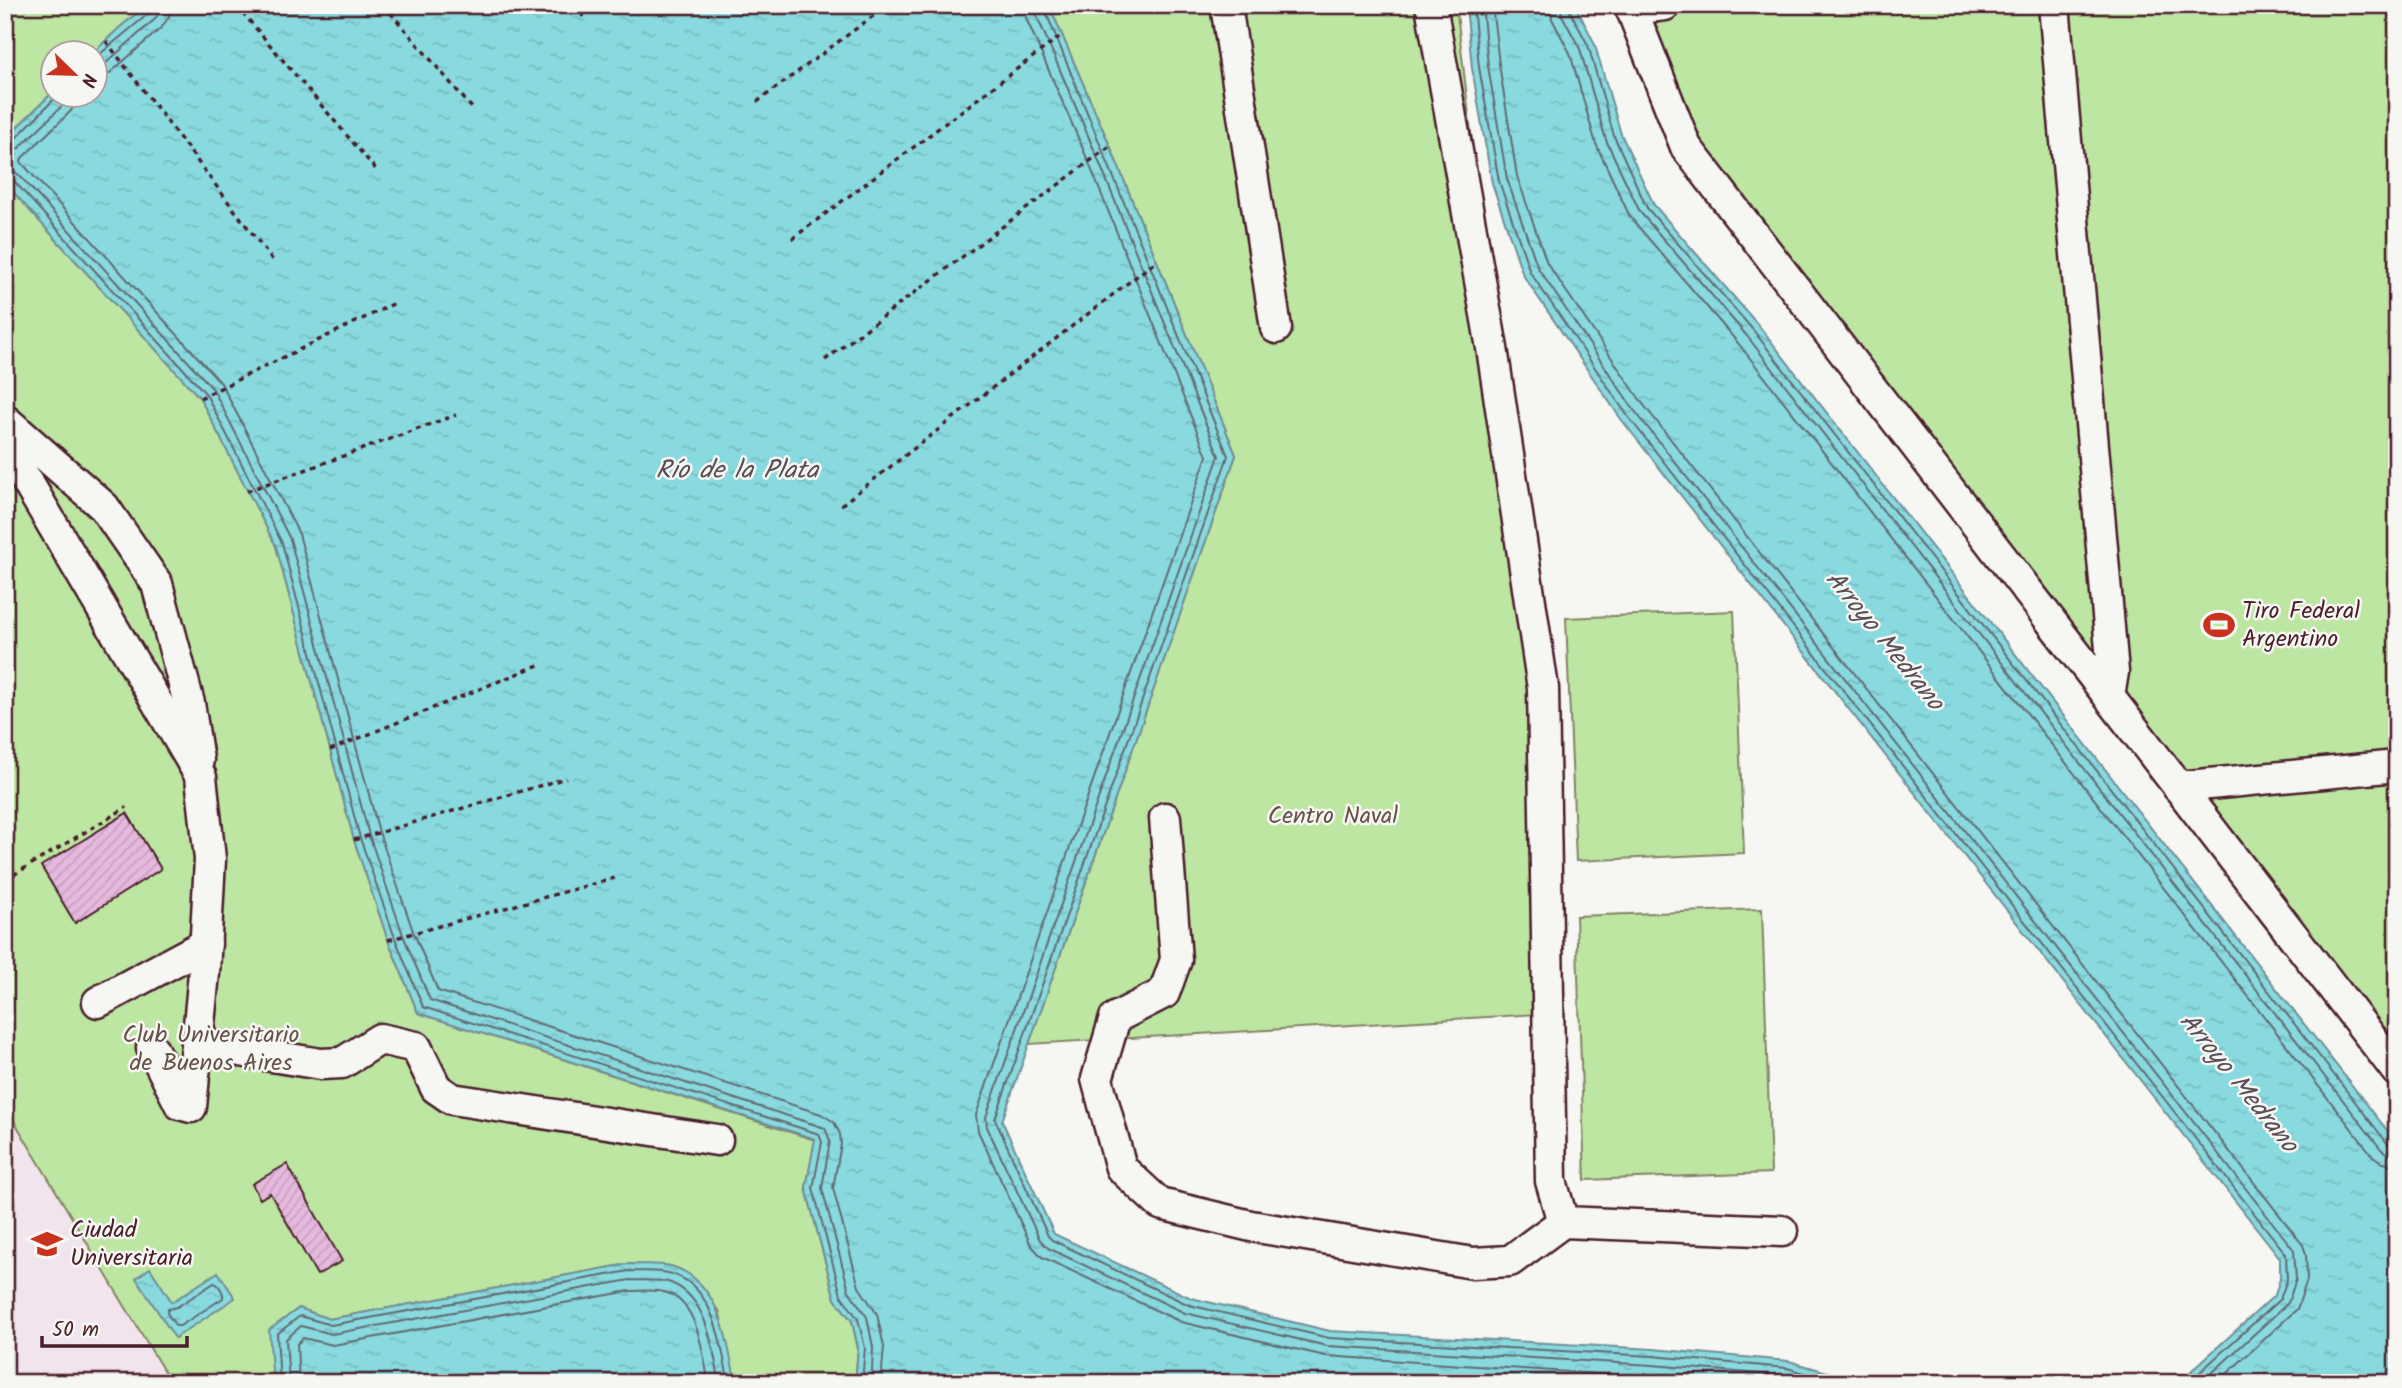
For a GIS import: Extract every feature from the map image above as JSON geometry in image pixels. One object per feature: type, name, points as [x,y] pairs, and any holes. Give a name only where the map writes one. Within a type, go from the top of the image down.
[{"type":"lane","points":[[1226,5],[1276,328]]},
{"type":"lane","points":[[1431,5],[1492,348],[1543,688],[1550,1181],[1563,1222]]},
{"type":"lane","points":[[1665,5],[1631,7],[1686,147],[2397,1071]]},
{"type":"lane","points":[[2054,5],[2113,671],[2109,697]]},
{"type":"lane","points":[[5,420],[104,507],[157,584],[188,703],[201,777],[210,859],[206,944],[191,1107],[180,1104],[152,1048]]},
{"type":"lane","points":[[5,444],[201,777]]},
{"type":"lane","points":[[2178,787],[2397,766]]},
{"type":"lane","points":[[1165,818],[1175,960],[1164,992],[1115,1018],[1097,1079],[1121,1168],[1160,1204],[1251,1226],[1473,1263],[1510,1261],[1563,1222],[1782,1231]]},
{"type":"lane","points":[[98,1002],[206,944]]},
{"type":"lane","points":[[197,1044],[321,1064],[342,1063],[380,1039],[416,1046],[436,1088],[452,1099],[717,1140]]},
{"type":"path","points":[[236,5],[378,172]]},
{"type":"path","points":[[384,5],[472,108]]},
{"type":"path","points":[[578,5],[583,18]]},
{"type":"path","points":[[757,102],[888,5]]},
{"type":"path","points":[[792,239],[1062,35]]},
{"type":"path","points":[[108,44],[274,262]]},
{"type":"path","points":[[825,360],[1110,146]]},
{"type":"path","points":[[841,505],[1155,262]]},
{"type":"path","points":[[200,398],[397,302]]},
{"type":"path","points":[[247,491],[456,415]]},
{"type":"path","points":[[330,750],[541,664]]},
{"type":"path","points":[[354,840],[566,778]]},
{"type":"path","points":[[5,880],[127,807]]},
{"type":"path","points":[[388,940],[615,878]]},
{"type":"shaded area","name":"Ciudad Universitaria","points":[[5,1106],[171,1383],[5,1383]]},
{"type":"green space","points":[[5,5],[147,5],[108,39],[38,38],[38,107],[5,139]]},
{"type":"green space","name":"Centro Naval","points":[[1049,5],[1456,5],[1537,692],[1555,1013],[1029,1044],[1236,455],[1110,146]]},
{"type":"green space","name":"Tiro Federal Argentino","points":[[1623,5],[2397,5],[2397,1087],[1685,163]]},
{"type":"green space","name":"Club Universitario de Buenos Aires","points":[[5,183],[200,398],[276,546],[354,840],[388,940],[418,1013],[815,1140],[806,1188],[835,1299],[852,1321],[858,1349],[856,1371],[859,1383],[736,1383],[719,1310],[670,1266],[628,1264],[329,1319],[299,1308],[270,1330],[273,1383],[171,1383],[5,1106]]},
{"type":"green space","points":[[1734,611],[1744,853],[1576,861],[1566,618]]},
{"type":"green space","points":[[1762,909],[1771,1173],[1585,1180],[1576,916]]},
{"type":"water","name":"Río de la Plata","points":[[147,5],[1049,5],[1110,146],[1236,455],[1002,1121],[1054,1234],[1191,1298],[1330,1331],[1653,1349],[1789,1361],[1865,1383],[859,1383],[856,1371],[858,1348],[852,1321],[835,1299],[806,1188],[815,1139],[418,1013],[388,940],[354,840],[276,546],[200,398],[5,183],[5,139],[38,107],[108,108],[108,39]]},
{"type":"water","name":"Arroyo Medrano","points":[[1466,5],[1575,5],[1594,42],[1621,134],[1654,205],[1759,326],[2397,1143],[2397,1383],[2178,1383],[2275,1295],[2280,1279],[2280,1258],[1621,419],[1523,275],[1492,183],[1472,68]]},
{"type":"water","points":[[628,1264],[671,1266],[688,1274],[701,1285],[718,1314],[736,1383],[273,1383],[269,1330],[299,1308],[329,1319]]},
{"type":"water","points":[[150,1268],[172,1302],[218,1272],[235,1298],[175,1338],[136,1278]]},
{"type":"building","points":[[127,813],[161,869],[75,923],[41,866]]},
{"type":"building","points":[[287,1164],[342,1261],[317,1275],[270,1193],[260,1199],[252,1184]]},
{"type":"place","name":"Tiro Federal Argentino","points":[[2219,625]]},
{"type":"place","name":"Ciudad Universitaria","points":[[47,1244]]}]
